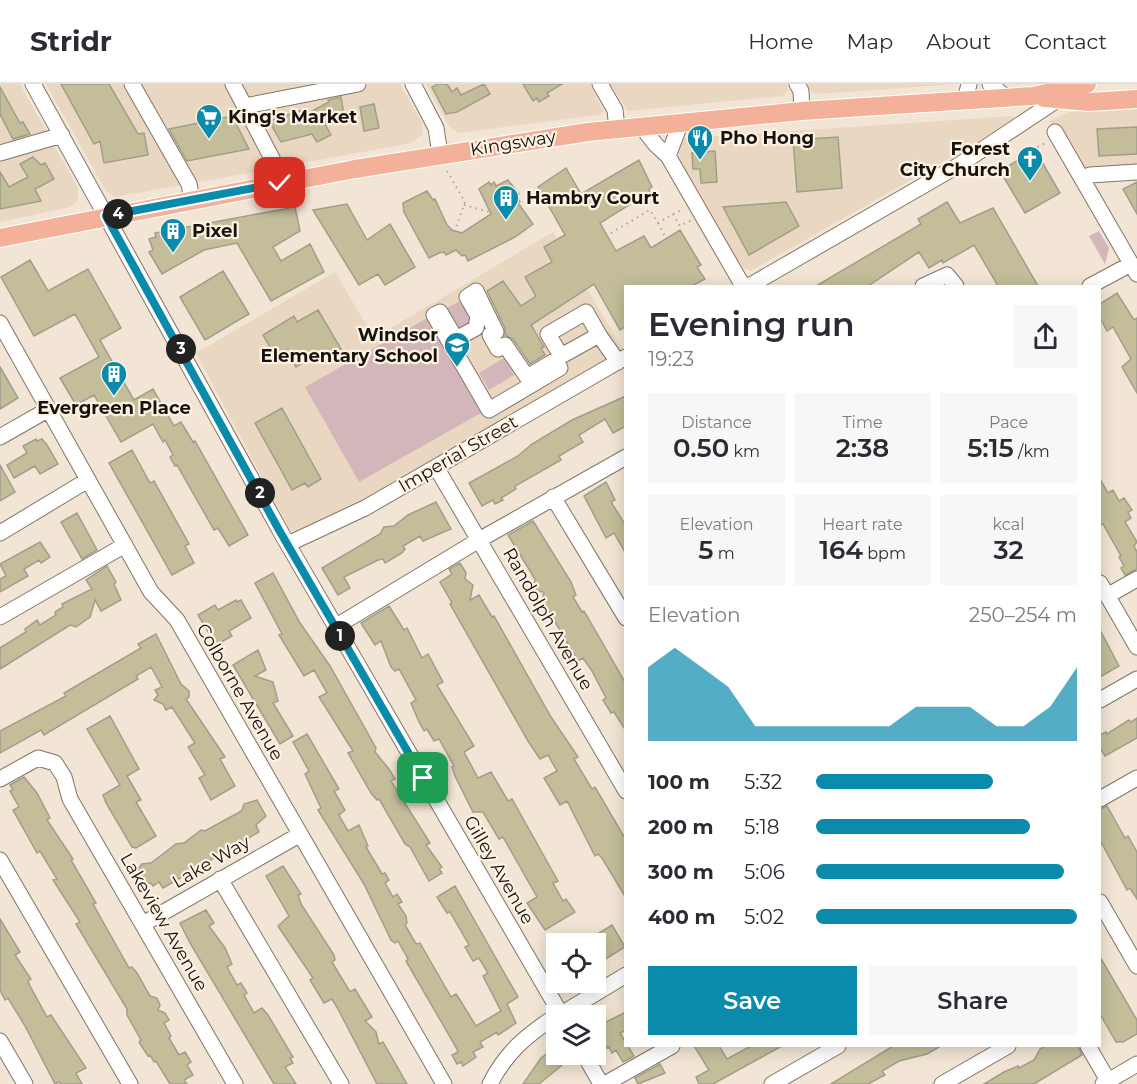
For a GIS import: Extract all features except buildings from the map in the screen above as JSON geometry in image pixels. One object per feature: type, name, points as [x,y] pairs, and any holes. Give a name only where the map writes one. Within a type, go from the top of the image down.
[{"type":"main road","name":"Kingsway","points":[[0,238],[192,199],[440,154],[641,126],[967,93],[1007,98],[1033,96],[1083,85]]},
{"type":"main road","points":[[1057,100],[1083,85]]},
{"type":"main road","name":"Kingsway","points":[[1033,96],[1089,102],[1137,99]]},
{"type":"street","name":"Gilley Avenue","points":[[33,84],[288,544],[553,1005]]},
{"type":"street","points":[[132,84],[189,184],[192,199]]},
{"type":"street","points":[[233,84],[276,166],[280,183]]},
{"type":"street","points":[[245,106],[324,87],[358,84]]},
{"type":"street","points":[[413,84],[436,128],[440,154]]},
{"type":"street","points":[[600,84],[615,110],[617,129]]},
{"type":"street","points":[[797,84],[801,91],[801,111]]},
{"type":"street","points":[[990,84],[1007,98]]},
{"type":"street","points":[[751,285],[959,165],[1057,100]]},
{"type":"street","points":[[668,156],[681,122]]},
{"type":"street","points":[[641,126],[668,156],[742,285]]},
{"type":"street","points":[[0,153],[62,135]]},
{"type":"street","points":[[1052,136],[1082,179],[1134,269],[1093,285]]},
{"type":"street","points":[[1082,179],[1090,175],[1137,172]]},
{"type":"street","points":[[925,285],[947,275],[955,285]]},
{"type":"street","points":[[476,291],[496,332],[490,335],[498,349],[505,345],[527,377],[556,360],[561,368],[489,410],[434,315],[440,312],[456,339],[476,328],[478,316],[467,297],[476,291]]},
{"type":"street","name":"Colborne Avenue","points":[[0,323],[4,341],[49,409],[151,592],[177,620],[444,1084]]},
{"type":"street","points":[[599,335],[622,360]]},
{"type":"street","name":"Imperial Street","points":[[288,544],[342,520],[622,360]]},
{"type":"street","points":[[0,438],[49,409]]},
{"type":"street","points":[[335,627],[479,540],[624,458]]},
{"type":"street","name":"Randolph Avenue","points":[[436,467],[624,788]]},
{"type":"street","points":[[0,533],[88,480]]},
{"type":"street","points":[[553,497],[624,615]]},
{"type":"street","points":[[0,617],[124,545]]},
{"type":"street","points":[[1137,579],[1103,590],[1137,647]]},
{"type":"street","points":[[1101,699],[1137,679]]},
{"type":"street","name":"Lakeview Avenue","points":[[0,779],[38,758],[55,763],[64,777],[70,798],[235,1084]]},
{"type":"street","points":[[1101,798],[1137,778]]},
{"type":"street","name":"Lake Way","points":[[142,924],[299,835]]},
{"type":"street","points":[[0,860],[130,1084]]},
{"type":"street","points":[[220,879],[341,1084]]},
{"type":"street","points":[[1101,904],[1137,966]]},
{"type":"street","points":[[576,1005],[624,976]]},
{"type":"street","points":[[490,1084],[504,1058],[516,1045],[546,1024]]},
{"type":"street","points":[[0,1041],[25,1084]]},
{"type":"street","points":[[591,1065],[603,1084],[670,1047]]},
{"type":"street","points":[[772,1084],[836,1047]]},
{"type":"street","points":[[942,1084],[1006,1047]]},
{"type":"street","points":[[1089,1047],[1107,1083],[1137,1064]]},
{"type":"path","points":[[1027,153],[1052,136]]},
{"type":"path","points":[[997,171],[1006,165]]},
{"type":"path","points":[[447,171],[465,202],[454,233]]},
{"type":"path","points":[[464,205],[489,213]]},
{"type":"path","points":[[658,223],[685,208]]},
{"type":"path","points":[[611,233],[650,210],[666,238]]},
{"type":"path","points":[[673,214],[680,226],[692,220]]},
{"type":"shaded area","points":[[0,84],[20,84],[78,188],[78,200],[71,207],[0,222]]},
{"type":"shaded area","points":[[46,84],[228,84],[267,164],[260,171],[115,197],[106,191]]},
{"type":"shaded area","points":[[240,84],[400,84],[422,123],[423,134],[412,143],[291,165],[275,149]]},
{"type":"shaded area","points":[[426,84],[590,84],[604,112],[599,115],[458,133],[449,126]]},
{"type":"shaded area","points":[[610,84],[787,84],[788,90],[782,96],[628,111]]},
{"type":"shaded area","points":[[807,84],[957,84],[818,94],[811,91]]},
{"type":"shaded area","points":[[1137,106],[1137,172],[1088,176],[1049,122],[1068,112]]},
{"type":"shaded area","points":[[1013,116],[1016,119],[1000,129],[751,271],[744,268],[736,259],[675,154],[682,139],[686,138]]},
{"type":"shaded area","points":[[1099,231],[1109,248],[1105,264],[1089,236]]},
{"type":"shaded area","name":"Windsor Elementary School","points":[[553,232],[623,349],[549,392],[542,400],[517,411],[356,504],[301,532],[290,530],[196,353],[335,272],[374,338]]},
{"type":"shaded area","points":[[467,297],[478,316],[456,339],[440,312]]},
{"type":"shaded area","points":[[427,318],[481,413],[359,482],[305,387]]},
{"type":"shaded area","points":[[504,358],[514,375],[489,390],[479,373]]},
{"type":"place","name":"King's Market","points":[[209,140]]},
{"type":"place","name":"Pho Hong","points":[[700,161]]},
{"type":"place","name":"Forest City Church","points":[[1030,182]]},
{"type":"place","name":"Hambry Court","points":[[506,221]]},
{"type":"place","name":"Pixel","points":[[173,254]]},
{"type":"place","name":"Windsor Elementary School","points":[[457,368]]},
{"type":"place","name":"Evergreen Place","points":[[114,397]]},
{"type":"route","points":[[280,183],[106,216],[279,530],[423,778]]}]
